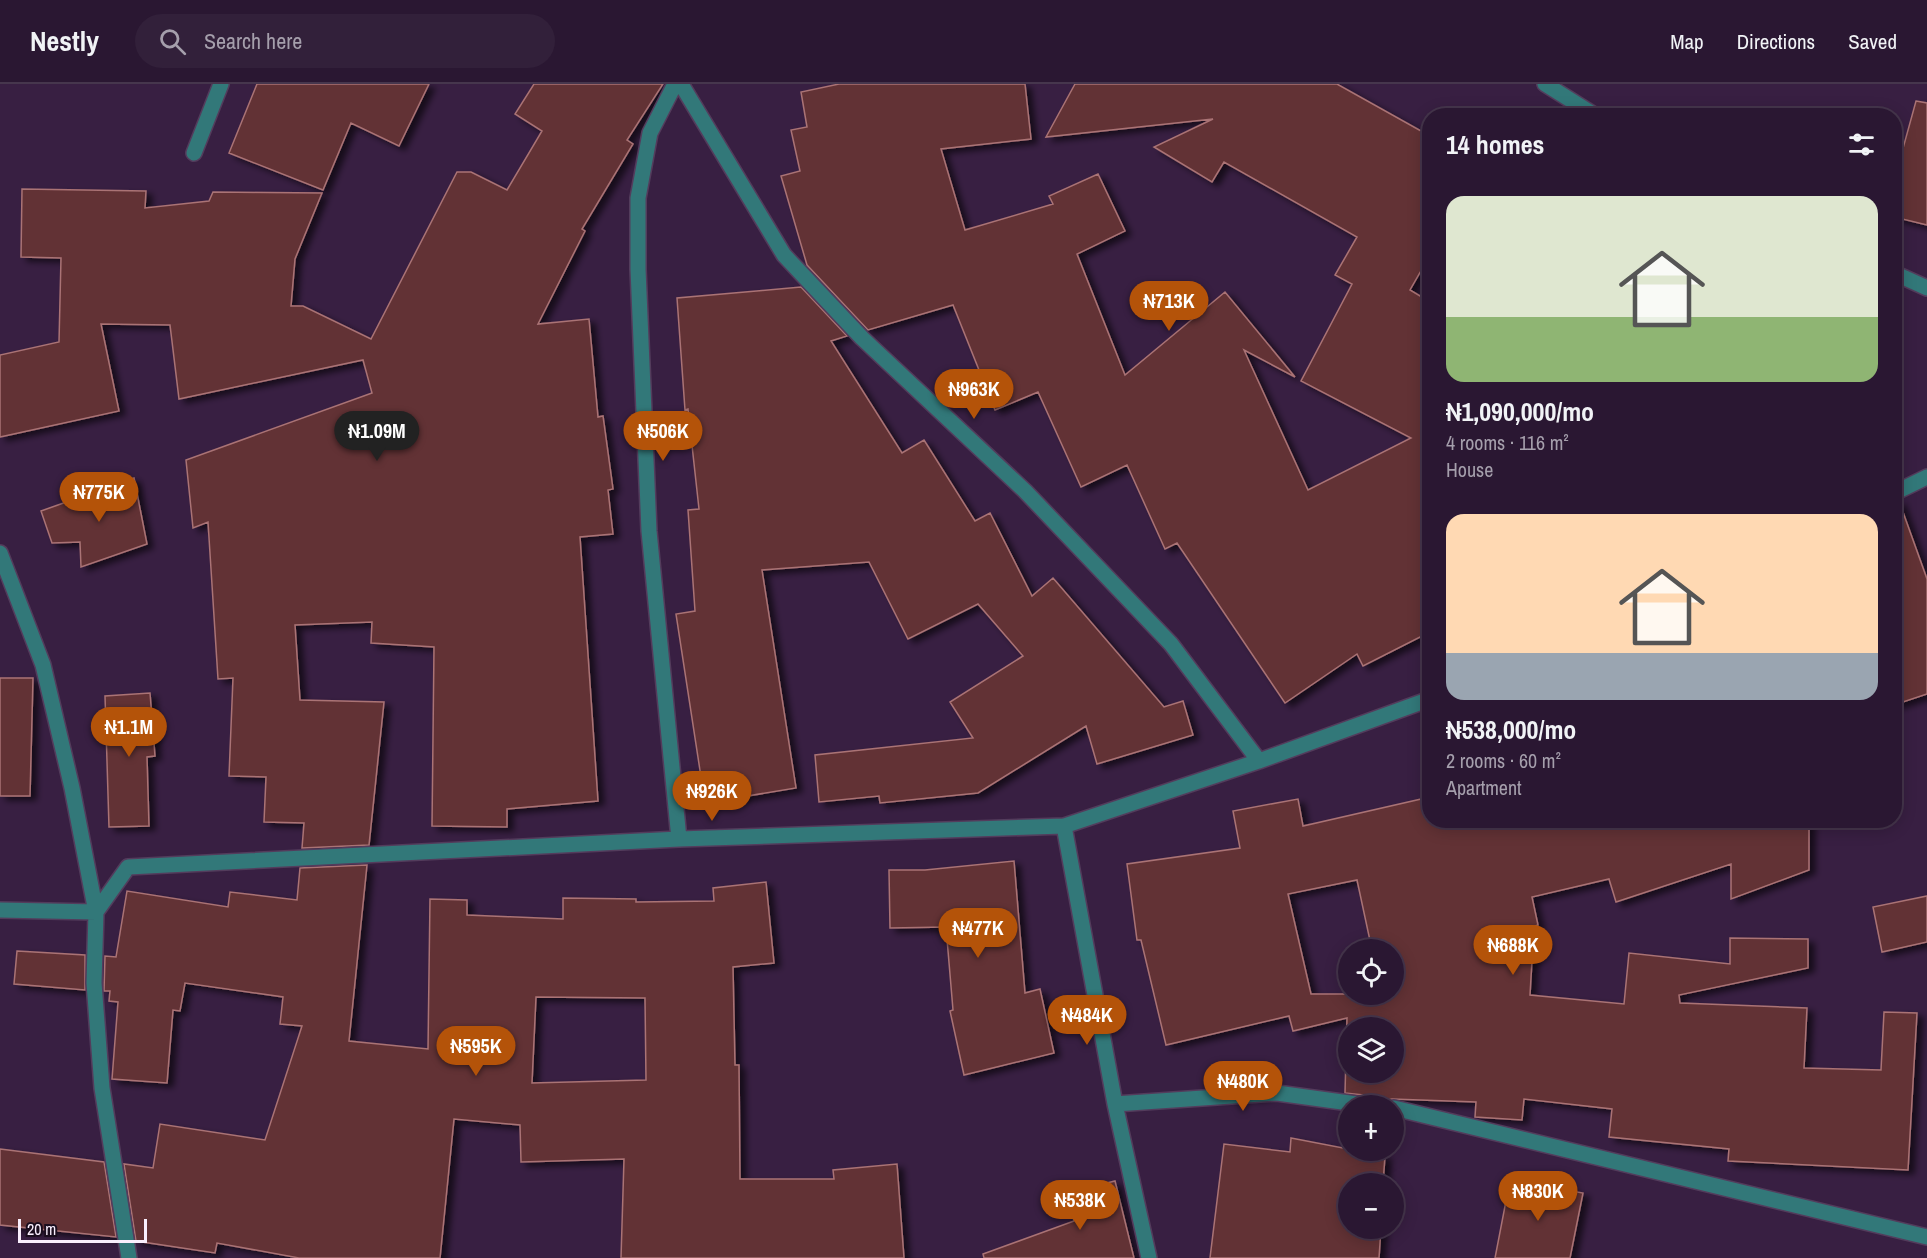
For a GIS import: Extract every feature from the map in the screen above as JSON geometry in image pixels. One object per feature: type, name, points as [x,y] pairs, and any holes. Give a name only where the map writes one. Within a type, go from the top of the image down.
[{"type":"street","points":[[194,153],[221,84]]},
{"type":"street","points":[[675,84],[650,133],[638,198],[638,269],[649,531],[678,839]]},
{"type":"street","points":[[681,84],[784,255],[862,338],[1025,491],[1171,644],[1259,761]]},
{"type":"street","points":[[1545,84],[1583,108]]},
{"type":"street","points":[[1902,277],[1927,288]]},
{"type":"street","points":[[1902,489],[1927,477]]},
{"type":"street","points":[[0,553],[43,665],[72,788],[96,912],[94,982],[102,1088],[129,1258]]},
{"type":"street","points":[[96,912],[128,867],[678,839],[1064,826],[1259,761],[1422,702]]},
{"type":"street","points":[[1064,826],[1114,1104],[1149,1258]]},
{"type":"street","points":[[0,910],[96,912]]},
{"type":"street","points":[[1114,1104],[1277,1093],[1338,1101]]},
{"type":"street","points":[[1404,1110],[1927,1237]]},
{"type":"building","points":[[257,84],[429,84],[399,146],[351,123],[323,190],[229,153]]},
{"type":"building","points":[[534,84],[663,84],[627,140],[633,144],[582,229],[585,231],[538,324],[589,319],[598,417],[603,416],[613,489],[608,490],[613,534],[580,537],[598,801],[507,809],[507,827],[432,826],[434,647],[371,643],[372,622],[295,625],[300,700],[384,702],[369,845],[302,848],[304,823],[264,822],[266,777],[229,776],[233,678],[218,679],[208,522],[193,528],[186,460],[372,393],[363,360],[179,399],[170,325],[101,324],[119,411],[0,437],[0,355],[59,342],[61,258],[21,257],[22,189],[146,191],[145,208],[209,201],[213,192],[322,193],[295,259],[291,306],[303,306],[371,339],[457,172],[471,172],[507,190],[542,131],[515,114]]},
{"type":"building","points":[[839,84],[1025,84],[1031,139],[941,149],[965,230],[1053,204],[1049,196],[1098,174],[1125,231],[1077,254],[1125,375],[1225,292],[1295,377],[1244,350],[1308,490],[1411,438],[1301,381],[1352,284],[1335,275],[1357,237],[1224,162],[1212,182],[1154,147],[1213,119],[1046,137],[1075,84],[1337,84],[1422,132],[1422,269],[1410,290],[1422,297],[1422,636],[1363,666],[1357,654],[1285,703],[1177,543],[1165,549],[1127,465],[1081,487],[1038,392],[995,410],[953,305],[868,330],[807,265],[781,176],[800,171],[791,130],[807,127],[801,92]]},
{"type":"building","points":[[1916,101],[1927,103],[1927,225],[1902,219],[1902,152]]},
{"type":"building","points":[[801,287],[847,336],[831,341],[902,453],[924,440],[975,521],[990,513],[1032,596],[1053,578],[1164,707],[1183,701],[1193,735],[1097,764],[1086,726],[978,793],[880,803],[879,796],[819,802],[815,755],[973,738],[950,702],[1023,656],[978,604],[908,639],[869,562],[762,570],[796,788],[705,803],[676,614],[695,611],[688,510],[699,509],[688,409],[685,410],[677,298]]},
{"type":"building","points":[[134,478],[147,544],[81,567],[80,542],[52,543],[41,511]]},
{"type":"building","points":[[1902,509],[1927,579],[1927,694],[1902,702]]},
{"type":"building","points":[[0,678],[33,678],[30,796],[0,796]]},
{"type":"building","points":[[150,693],[155,756],[147,757],[149,826],[109,827],[105,696]]},
{"type":"building","points":[[1298,799],[1303,826],[1422,799],[1422,828],[1809,828],[1809,870],[1731,899],[1731,864],[1616,902],[1609,879],[1532,897],[1538,925],[1501,939],[1533,943],[1530,995],[1624,1004],[1629,953],[1730,964],[1730,938],[1808,939],[1808,968],[1679,995],[1680,1003],[1807,1008],[1804,1068],[1881,1070],[1884,1012],[1917,1013],[1908,1170],[1728,1161],[1729,1149],[1609,1137],[1612,1109],[1524,1099],[1522,1120],[1475,1117],[1476,1102],[1404,1099],[1404,1095],[1345,1093],[1345,1083],[1404,1083],[1404,1017],[1338,1017],[1338,1020],[1293,1031],[1289,1016],[1166,1045],[1141,940],[1137,940],[1127,864],[1240,848],[1233,811]]},
{"type":"building","points":[[1014,861],[1025,993],[1040,989],[1054,1053],[964,1075],[950,1011],[953,1010],[946,927],[890,928],[889,870],[925,870]]},
{"type":"building","points":[[367,865],[349,1041],[428,1049],[430,899],[467,900],[467,915],[563,919],[563,898],[636,899],[636,902],[714,901],[713,888],[766,882],[774,963],[733,967],[735,1065],[739,1065],[740,1179],[834,1179],[833,1170],[897,1164],[904,1258],[621,1258],[624,1159],[521,1162],[520,1125],[454,1119],[440,1258],[299,1258],[217,1243],[215,1253],[136,1241],[124,1164],[153,1168],[160,1124],[265,1140],[302,1026],[280,1024],[283,997],[185,983],[180,1011],[173,1010],[167,1083],[112,1079],[118,1002],[109,1001],[110,991],[104,991],[105,956],[116,957],[127,891],[228,907],[230,892],[297,900],[300,868]],"holes":[[[536,997],[645,998],[646,1080],[532,1083]]]},
{"type":"building","points":[[1927,896],[1927,942],[1882,952],[1873,907]]},
{"type":"building","points":[[17,951],[85,955],[85,990],[14,984]]},
{"type":"building","points":[[1291,1138],[1338,1147],[1338,1161],[1385,1161],[1384,1173],[1338,1173],[1338,1239],[1380,1239],[1379,1258],[1210,1258],[1224,1144],[1290,1152]]},
{"type":"building","points":[[0,1149],[104,1162],[116,1237],[0,1225]]},
{"type":"building","points":[[1510,1180],[1583,1193],[1570,1258],[1495,1258]]},
{"type":"building","points":[[1115,1181],[1134,1258],[984,1258],[983,1254],[1074,1221],[1067,1193]]}]
